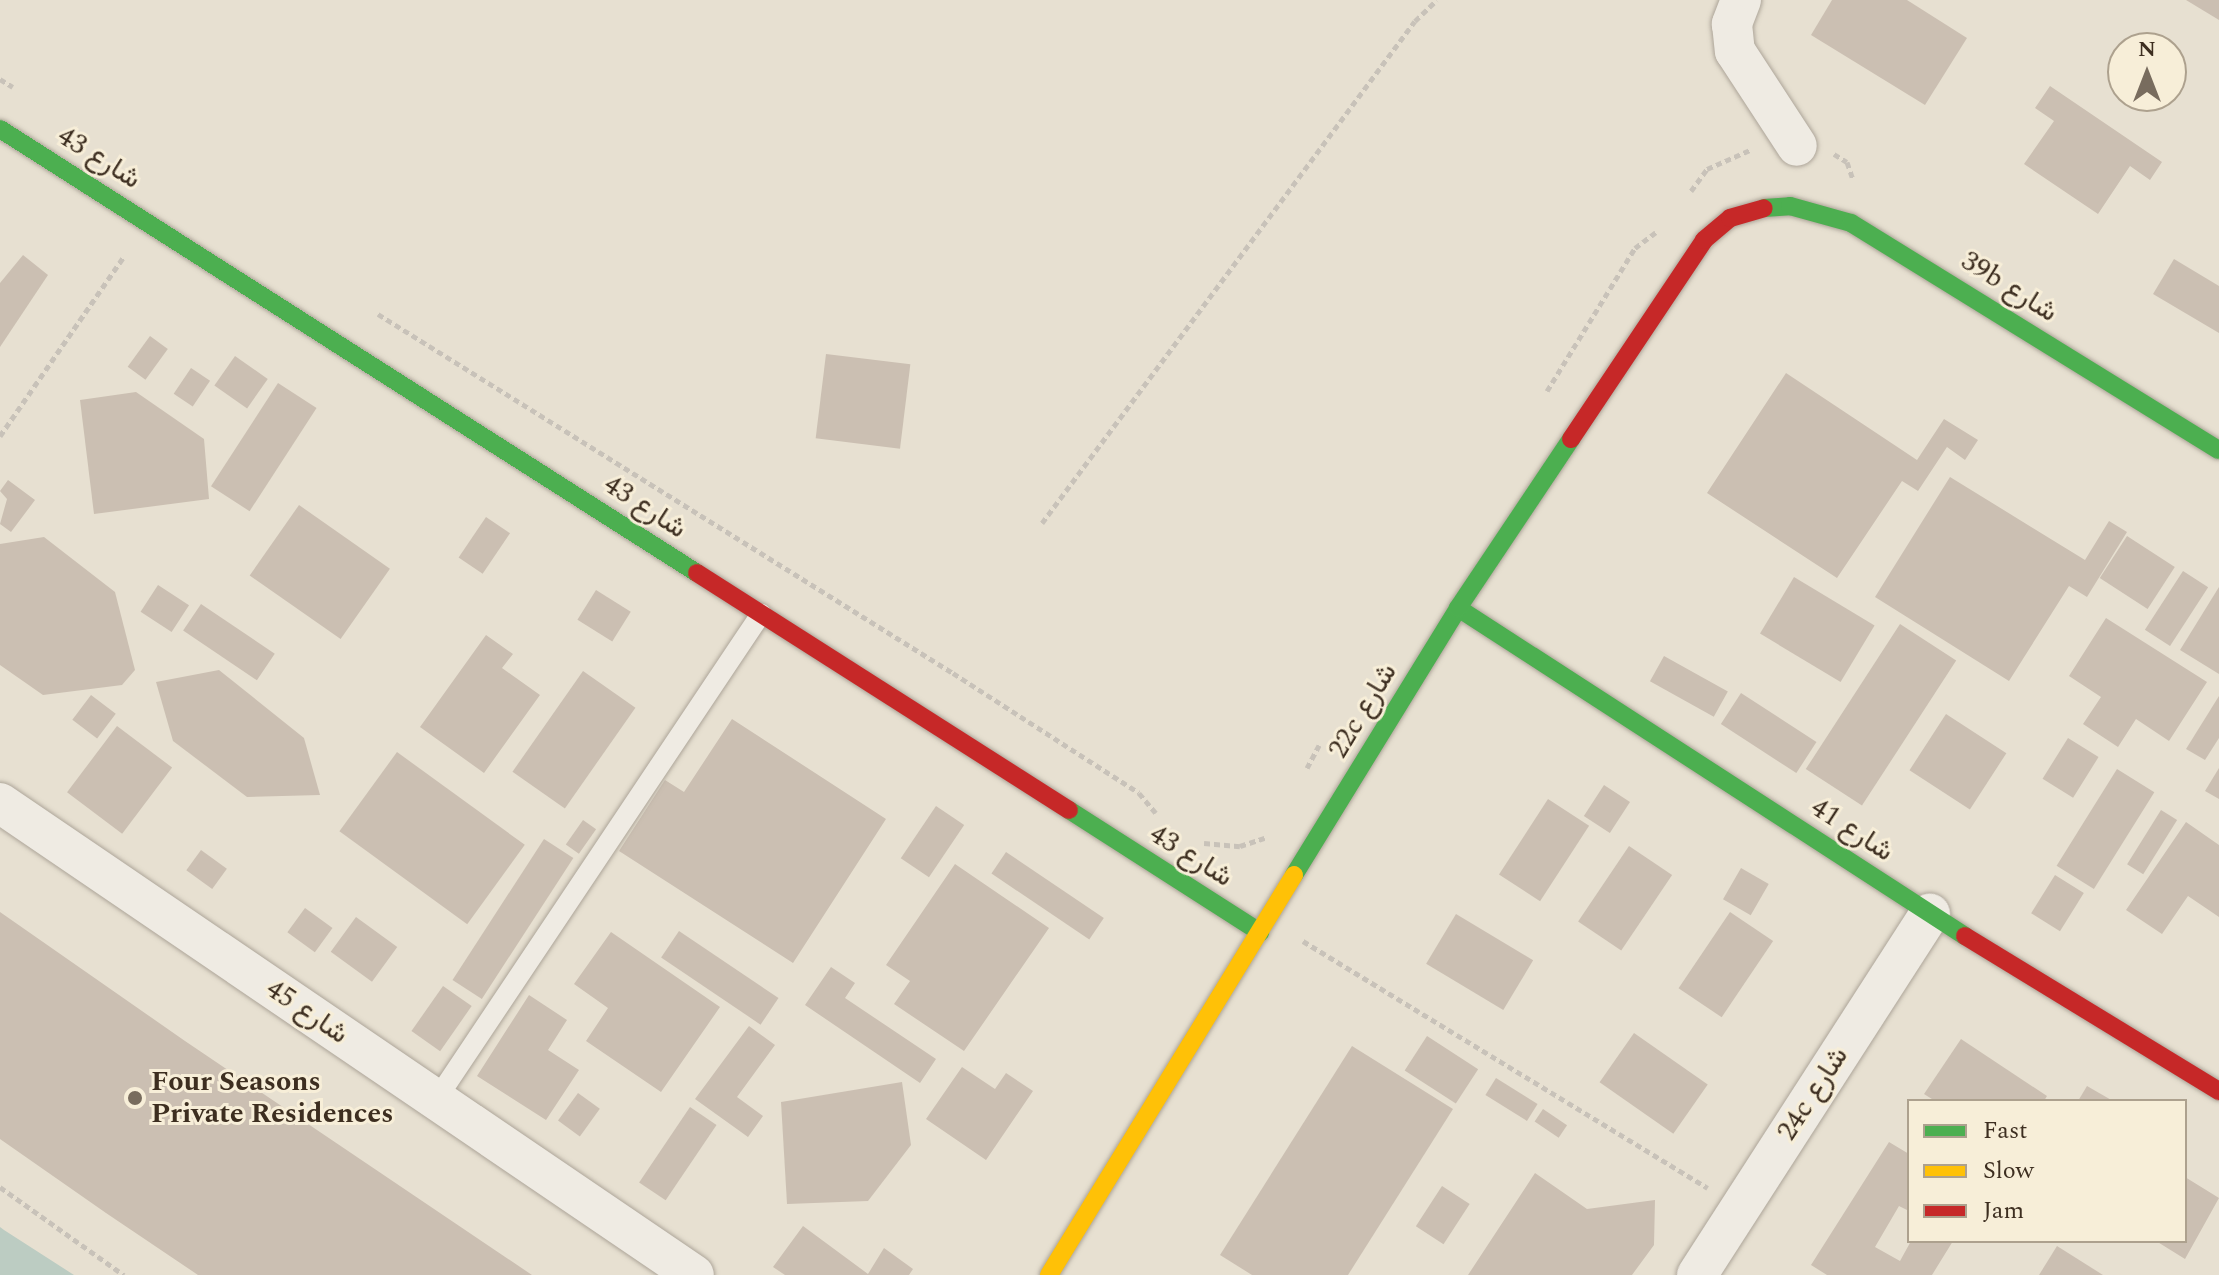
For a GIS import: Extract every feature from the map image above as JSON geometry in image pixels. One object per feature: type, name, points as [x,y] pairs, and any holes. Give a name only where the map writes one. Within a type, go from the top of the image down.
[{"type":"street","points":[[1741,0],[1732,24],[1735,51],[1797,146]]},
{"type":"street","name":"شارع 43","points":[[0,129],[761,614],[1264,926]]},
{"type":"street","name":"39b شارع","points":[[1758,208],[1822,211],[1851,223],[2219,450]]},
{"type":"street","name":"22c شارع","points":[[1049,1275],[1458,608],[1704,240],[1730,218],[1758,208]]},
{"type":"street","name":"شارع 41","points":[[1458,608],[1930,914],[2219,1091]]},
{"type":"street","name":"شارع 45","points":[[0,803],[694,1275]]},
{"type":"street","name":"24c شارع","points":[[1697,1275],[1930,914]]},
{"type":"lane","points":[[436,1100],[761,614]]},
{"type":"path","points":[[1042,523],[1415,21],[1437,0]]},
{"type":"path","points":[[0,79],[25,95]]},
{"type":"path","points":[[1683,202],[1707,169],[1729,157],[1753,149],[1797,146],[1842,155],[1847,162],[1852,177],[1851,223]]},
{"type":"path","points":[[0,436],[148,222]]},
{"type":"path","points":[[1543,398],[1635,248],[1665,223]]},
{"type":"path","points":[[375,313],[1139,793],[1160,819]]},
{"type":"path","points":[[1306,775],[1309,761],[1325,736]]},
{"type":"path","points":[[1195,840],[1231,847],[1276,833]]},
{"type":"path","points":[[1264,926],[1740,1208]]},
{"type":"path","points":[[0,1187],[124,1275]]},
{"type":"shaded area","points":[[0,1227],[4,1230],[74,1275],[0,1275]]},
{"type":"building","points":[[1832,0],[1907,0],[1967,38],[1925,105],[1811,35]]},
{"type":"building","points":[[2186,0],[2219,0],[2219,20]]},
{"type":"building","points":[[2050,86],[2162,162],[2150,180],[2130,166],[2098,214],[2024,164],[2054,121],[2035,108]]},
{"type":"building","points":[[23,255],[48,275],[0,347],[0,283]]},
{"type":"building","points":[[2174,259],[2219,286],[2219,333],[2153,294]]},
{"type":"building","points":[[150,336],[168,349],[145,380],[128,367]]},
{"type":"building","points":[[826,354],[910,364],[900,449],[816,438]]},
{"type":"building","points":[[235,356],[268,379],[247,408],[214,385]]},
{"type":"building","points":[[191,368],[210,381],[193,407],[174,394]]},
{"type":"building","points":[[1786,373],[1917,460],[1944,419],[1978,440],[1965,460],[1947,447],[1918,491],[1902,481],[1837,578],[1707,493]]},
{"type":"building","points":[[278,383],[317,408],[250,511],[211,486]]},
{"type":"building","points":[[136,392],[204,439],[209,499],[94,514],[80,400]]},
{"type":"building","points":[[1950,477],[2085,560],[2109,521],[2127,532],[2087,597],[2069,586],[2009,681],[1875,597]]},
{"type":"building","points":[[8,480],[35,500],[11,532],[0,524],[7,499],[0,491]]},
{"type":"building","points":[[299,505],[390,569],[341,639],[250,575]]},
{"type":"building","points":[[486,517],[510,533],[483,574],[459,558]]},
{"type":"building","points":[[2127,536],[2175,567],[2148,609],[2100,578]]},
{"type":"building","points":[[44,537],[115,592],[135,670],[122,685],[43,695],[0,665],[0,544]]},
{"type":"building","points":[[2183,571],[2208,587],[2170,646],[2145,630]]},
{"type":"building","points":[[1794,577],[1875,625],[1841,682],[1760,634]]},
{"type":"building","points":[[158,585],[189,605],[172,632],[141,612]]},
{"type":"building","points":[[2219,587],[2219,674],[2180,650]]},
{"type":"building","points":[[596,590],[631,612],[612,641],[577,620]]},
{"type":"building","points":[[201,604],[275,654],[257,680],[183,631]]},
{"type":"building","points":[[2106,618],[2207,682],[2169,741],[2136,719],[2118,747],[2083,724],[2101,697],[2069,676]]},
{"type":"building","points":[[1900,624],[1956,660],[1862,806],[1806,769]]},
{"type":"building","points":[[486,635],[513,654],[502,668],[540,695],[484,773],[420,727]]},
{"type":"building","points":[[1664,656],[1728,691],[1714,717],[1650,681]]},
{"type":"building","points":[[219,670],[304,738],[320,795],[247,797],[173,741],[156,682]]},
{"type":"building","points":[[583,671],[635,708],[565,808],[512,772]]},
{"type":"building","points":[[1741,693],[1816,742],[1796,773],[1721,724]]},
{"type":"building","points":[[91,695],[116,714],[97,738],[72,720]]},
{"type":"building","points":[[2219,696],[2219,738],[2205,760],[2186,749]]},
{"type":"building","points":[[1946,714],[2006,753],[1970,809],[1910,770]]},
{"type":"building","points":[[732,719],[886,819],[793,963],[619,851],[665,780],[684,792]]},
{"type":"building","points":[[117,726],[172,768],[122,834],[67,792]]},
{"type":"building","points":[[2068,738],[2099,757],[2073,798],[2043,779]]},
{"type":"building","points":[[397,752],[525,845],[467,924],[339,831]]},
{"type":"building","points":[[2219,768],[2219,799],[2205,791]]},
{"type":"building","points":[[2117,769],[2154,792],[2094,889],[2057,866]]},
{"type":"building","points":[[1604,785],[1630,802],[1610,833],[1584,816]]},
{"type":"building","points":[[1548,799],[1589,826],[1540,901],[1499,874]]},
{"type":"building","points":[[936,806],[964,825],[929,877],[901,858]]},
{"type":"building","points":[[2161,810],[2177,820],[2143,874],[2127,864]]},
{"type":"building","points":[[583,820],[596,829],[579,854],[566,845]]},
{"type":"building","points":[[2186,822],[2219,845],[2219,917],[2188,896],[2162,934],[2126,910]]},
{"type":"building","points":[[544,839],[573,858],[482,999],[453,980]]},
{"type":"building","points":[[1629,846],[1672,875],[1621,951],[1578,921]]},
{"type":"building","points":[[201,850],[227,869],[212,889],[186,870]]},
{"type":"building","points":[[1006,852],[1104,918],[1089,940],[991,874]]},
{"type":"building","points":[[955,864],[1049,928],[964,1051],[894,1004],[910,981],[886,965]]},
{"type":"building","points":[[1741,868],[1769,884],[1751,915],[1723,899]]},
{"type":"building","points":[[2055,875],[2084,893],[2060,931],[2031,913]]},
{"type":"building","points":[[305,908],[333,928],[315,952],[287,932]]},
{"type":"building","name":"Four Seasons Private Residences","points":[[0,912],[532,1275],[198,1275],[106,1213],[0,1139]]},
{"type":"building","points":[[1730,912],[1773,941],[1722,1017],[1679,988]]},
{"type":"building","points":[[1456,914],[1533,960],[1503,1010],[1426,964]]},
{"type":"building","points":[[356,917],[397,947],[372,982],[331,952]]},
{"type":"building","points":[[679,931],[778,998],[761,1025],[661,958]]},
{"type":"building","points":[[611,932],[720,1007],[661,1092],[586,1041],[608,1008],[574,984]]},
{"type":"building","points":[[831,967],[855,983],[845,998],[936,1059],[920,1083],[805,1005]]},
{"type":"building","points":[[443,986],[472,1006],[440,1051],[411,1031]]},
{"type":"building","points":[[529,995],[567,1020],[548,1050],[579,1070],[546,1120],[477,1076]]},
{"type":"building","points":[[749,1026],[775,1045],[737,1097],[763,1116],[748,1137],[695,1099]]},
{"type":"building","points":[[1634,1033],[1708,1085],[1673,1134],[1600,1082]]},
{"type":"building","points":[[1427,1036],[1478,1069],[1456,1104],[1405,1070]]},
{"type":"building","points":[[1961,1039],[2047,1096],[2045,1099],[1932,1099],[1924,1094]]},
{"type":"building","points":[[1352,1046],[1453,1109],[1348,1275],[1252,1275],[1220,1255]]},
{"type":"building","points":[[962,1067],[995,1089],[1006,1073],[1033,1091],[986,1160],[926,1119]]},
{"type":"building","points":[[1496,1078],[1538,1104],[1527,1121],[1485,1095]]},
{"type":"building","points":[[902,1082],[911,1145],[868,1201],[787,1204],[781,1102]]},
{"type":"building","points":[[2087,1086],[2110,1099],[2079,1099]]},
{"type":"building","points":[[578,1093],[600,1109],[580,1136],[558,1121]]},
{"type":"building","points":[[690,1107],[717,1125],[666,1200],[639,1182]]},
{"type":"building","points":[[1543,1109],[1567,1125],[1559,1138],[1535,1121]]},
{"type":"building","points":[[1889,1142],[1907,1153],[1907,1210],[1899,1206],[1875,1247],[1900,1261],[1910,1243],[1952,1243],[1932,1275],[1827,1275],[1811,1265]]},
{"type":"building","points":[[1535,1173],[1587,1209],[1655,1200],[1654,1245],[1632,1275],[1468,1275]]},
{"type":"building","points":[[2187,1178],[2219,1198],[2185,1259],[2159,1243],[2187,1243]]},
{"type":"building","points":[[1442,1186],[1470,1204],[1444,1244],[1416,1226]]},
{"type":"building","points":[[803,1226],[868,1274],[884,1248],[913,1269],[909,1275],[785,1275],[773,1267]]},
{"type":"building","points":[[2057,1246],[2103,1275],[2039,1275]]},
{"type":"traffic: fast","points":[[0,129],[697,573]]},
{"type":"traffic: fast","points":[[1764,208],[1790,206],[1851,223],[2219,450]]},
{"type":"traffic: fast","points":[[1294,875],[1458,608],[1571,439]]},
{"type":"traffic: fast","points":[[1458,608],[1965,936]]},
{"type":"traffic: fast","points":[[1069,810],[1260,932]]},
{"type":"traffic: slow","points":[[1049,1275],[1294,875]]},
{"type":"traffic: jam","points":[[1571,439],[1704,240],[1730,218],[1764,208]]},
{"type":"traffic: jam","points":[[697,573],[1069,810]]},
{"type":"traffic: jam","points":[[1965,936],[2219,1091]]},
{"type":"place","name":"Four Seasons Private Residences","points":[[135,1098]]}]
